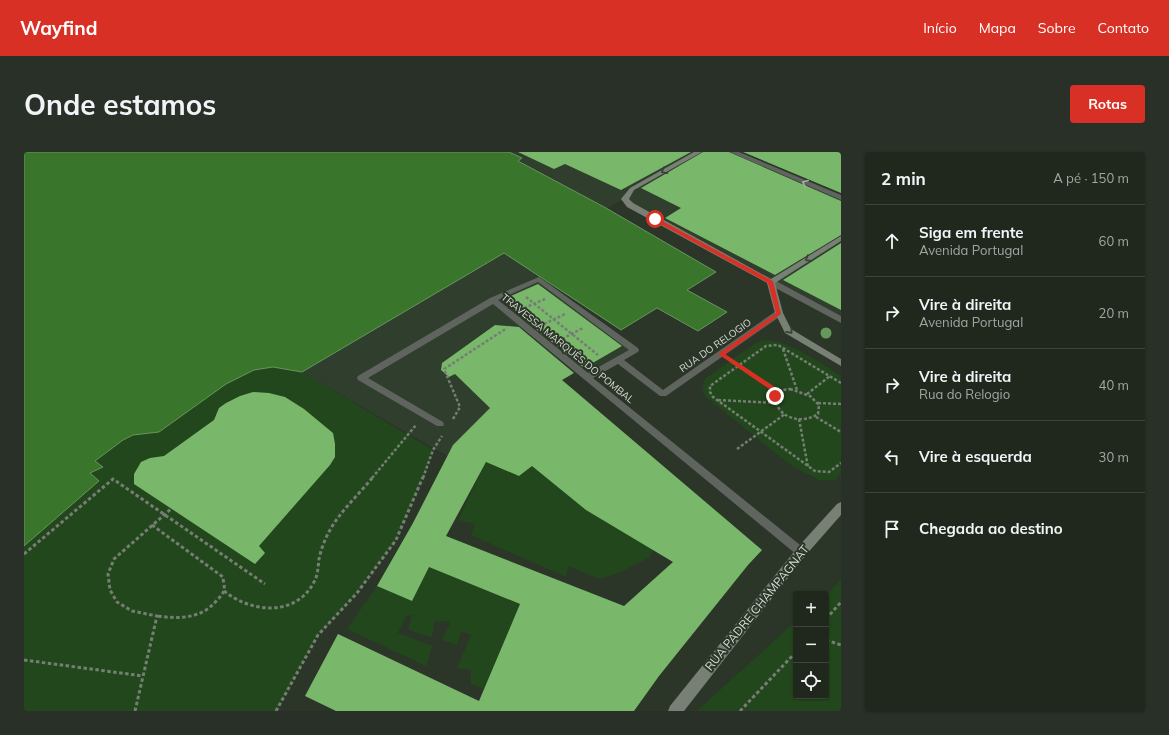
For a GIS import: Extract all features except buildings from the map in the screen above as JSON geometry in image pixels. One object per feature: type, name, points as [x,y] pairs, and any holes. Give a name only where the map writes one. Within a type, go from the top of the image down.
[{"type":"main road","points":[[698,152],[632,189],[625,199],[630,205],[771,282],[779,313],[788,331],[841,363]]},
{"type":"main road","points":[[771,282],[841,238]]},
{"type":"main road","name":"RUA PADRE CHAMPAGNAT","points":[[675,711],[801,552],[841,507]]},
{"type":"street","points":[[733,152],[841,198]]},
{"type":"street","points":[[771,282],[841,320]]},
{"type":"lane","points":[[493,300],[539,279],[635,350],[588,378]]},
{"type":"lane","name":"TRAVESSA MARQUÊS DO POMBAL","points":[[442,428],[361,378],[493,300],[801,552]]},
{"type":"lane","name":"RUA DO RELOGIO","points":[[618,360],[663,394],[779,313]]},
{"type":"path","points":[[516,290],[610,365]]},
{"type":"path","points":[[511,314],[558,293]]},
{"type":"path","points":[[531,330],[578,308]]},
{"type":"path","points":[[449,425],[460,407],[444,369],[518,320]]},
{"type":"path","points":[[549,346],[596,321]]},
{"type":"path","points":[[841,383],[778,345],[766,346],[710,386],[710,392],[717,400],[808,467],[823,474],[831,472],[841,463]]},
{"type":"path","points":[[783,348],[797,390]]},
{"type":"path","points":[[721,354],[778,393]]},
{"type":"path","points":[[807,394],[830,376]]},
{"type":"path","points":[[790,389],[797,390],[807,394],[817,403],[820,410],[816,417],[809,420],[798,420],[785,414],[776,403],[775,396],[778,393],[790,389]]},
{"type":"path","points":[[717,400],[776,403]]},
{"type":"path","points":[[817,403],[841,404]]},
{"type":"path","points":[[737,449],[785,414]]},
{"type":"path","points":[[816,417],[841,432]]},
{"type":"path","points":[[798,420],[808,467]]},
{"type":"path","points":[[276,711],[318,635],[357,593],[396,540],[425,474],[442,428]]},
{"type":"path","points":[[224,591],[243,604],[278,609],[292,604],[306,594],[314,584],[319,571],[319,560],[324,542],[331,528],[406,437]]},
{"type":"path","points":[[24,554],[112,478],[265,584]]},
{"type":"path","points":[[152,525],[213,568],[223,577],[224,591],[216,604],[205,612],[187,618],[171,619],[157,616],[130,610],[116,601],[109,591],[107,578],[109,568],[114,559],[152,525],[172,508]]},
{"type":"path","points":[[829,616],[841,602]]},
{"type":"path","points":[[135,711],[157,616]]},
{"type":"path","points":[[829,641],[841,645]]},
{"type":"path","points":[[740,711],[793,655]]},
{"type":"path","points":[[24,660],[143,676]]},
{"type":"shaded area","points":[[24,152],[509,152],[522,158],[518,161],[606,208],[716,272],[687,290],[727,312],[698,331],[657,308],[621,330],[504,253],[302,372],[273,367],[254,370],[226,384],[159,432],[133,435],[123,440],[95,461],[103,467],[90,473],[99,481],[24,546]]},
{"type":"shaded area","points":[[509,152],[733,152],[841,198],[841,320],[625,199],[606,208],[518,160],[521,158]]},
{"type":"shaded area","points":[[504,253],[548,282],[635,350],[588,377],[531,328],[494,325],[442,363],[441,370],[449,377],[455,374],[490,408],[453,445],[447,456],[302,372]]},
{"type":"shaded area","points":[[764,340],[774,341],[795,348],[841,376],[841,474],[835,480],[819,480],[789,464],[706,397],[703,383],[706,378],[756,343]]},
{"type":"shaded area","points":[[273,367],[302,372],[433,450],[425,474],[396,540],[357,593],[318,635],[277,711],[24,711],[24,546],[99,482],[90,473],[103,467],[95,461],[123,440],[133,435],[159,432],[226,384],[254,370]]},
{"type":"shaded area","points":[[486,462],[519,476],[532,466],[653,549],[650,557],[621,572],[600,579],[568,566],[566,577],[471,535],[475,524],[458,520]]},
{"type":"shaded area","points":[[429,567],[520,604],[484,689],[471,684],[471,670],[457,668],[471,635],[461,632],[457,645],[442,640],[451,621],[434,622],[432,637],[419,634],[408,629],[412,615],[406,616],[398,633],[432,646],[426,666],[347,629],[377,586],[412,601]]},
{"type":"shaded area","points":[[841,580],[841,711],[697,711],[793,624],[793,699],[829,699],[829,591]]},
{"type":"route","points":[[655,219],[771,282],[779,313],[721,354],[778,393],[775,396]]}]
